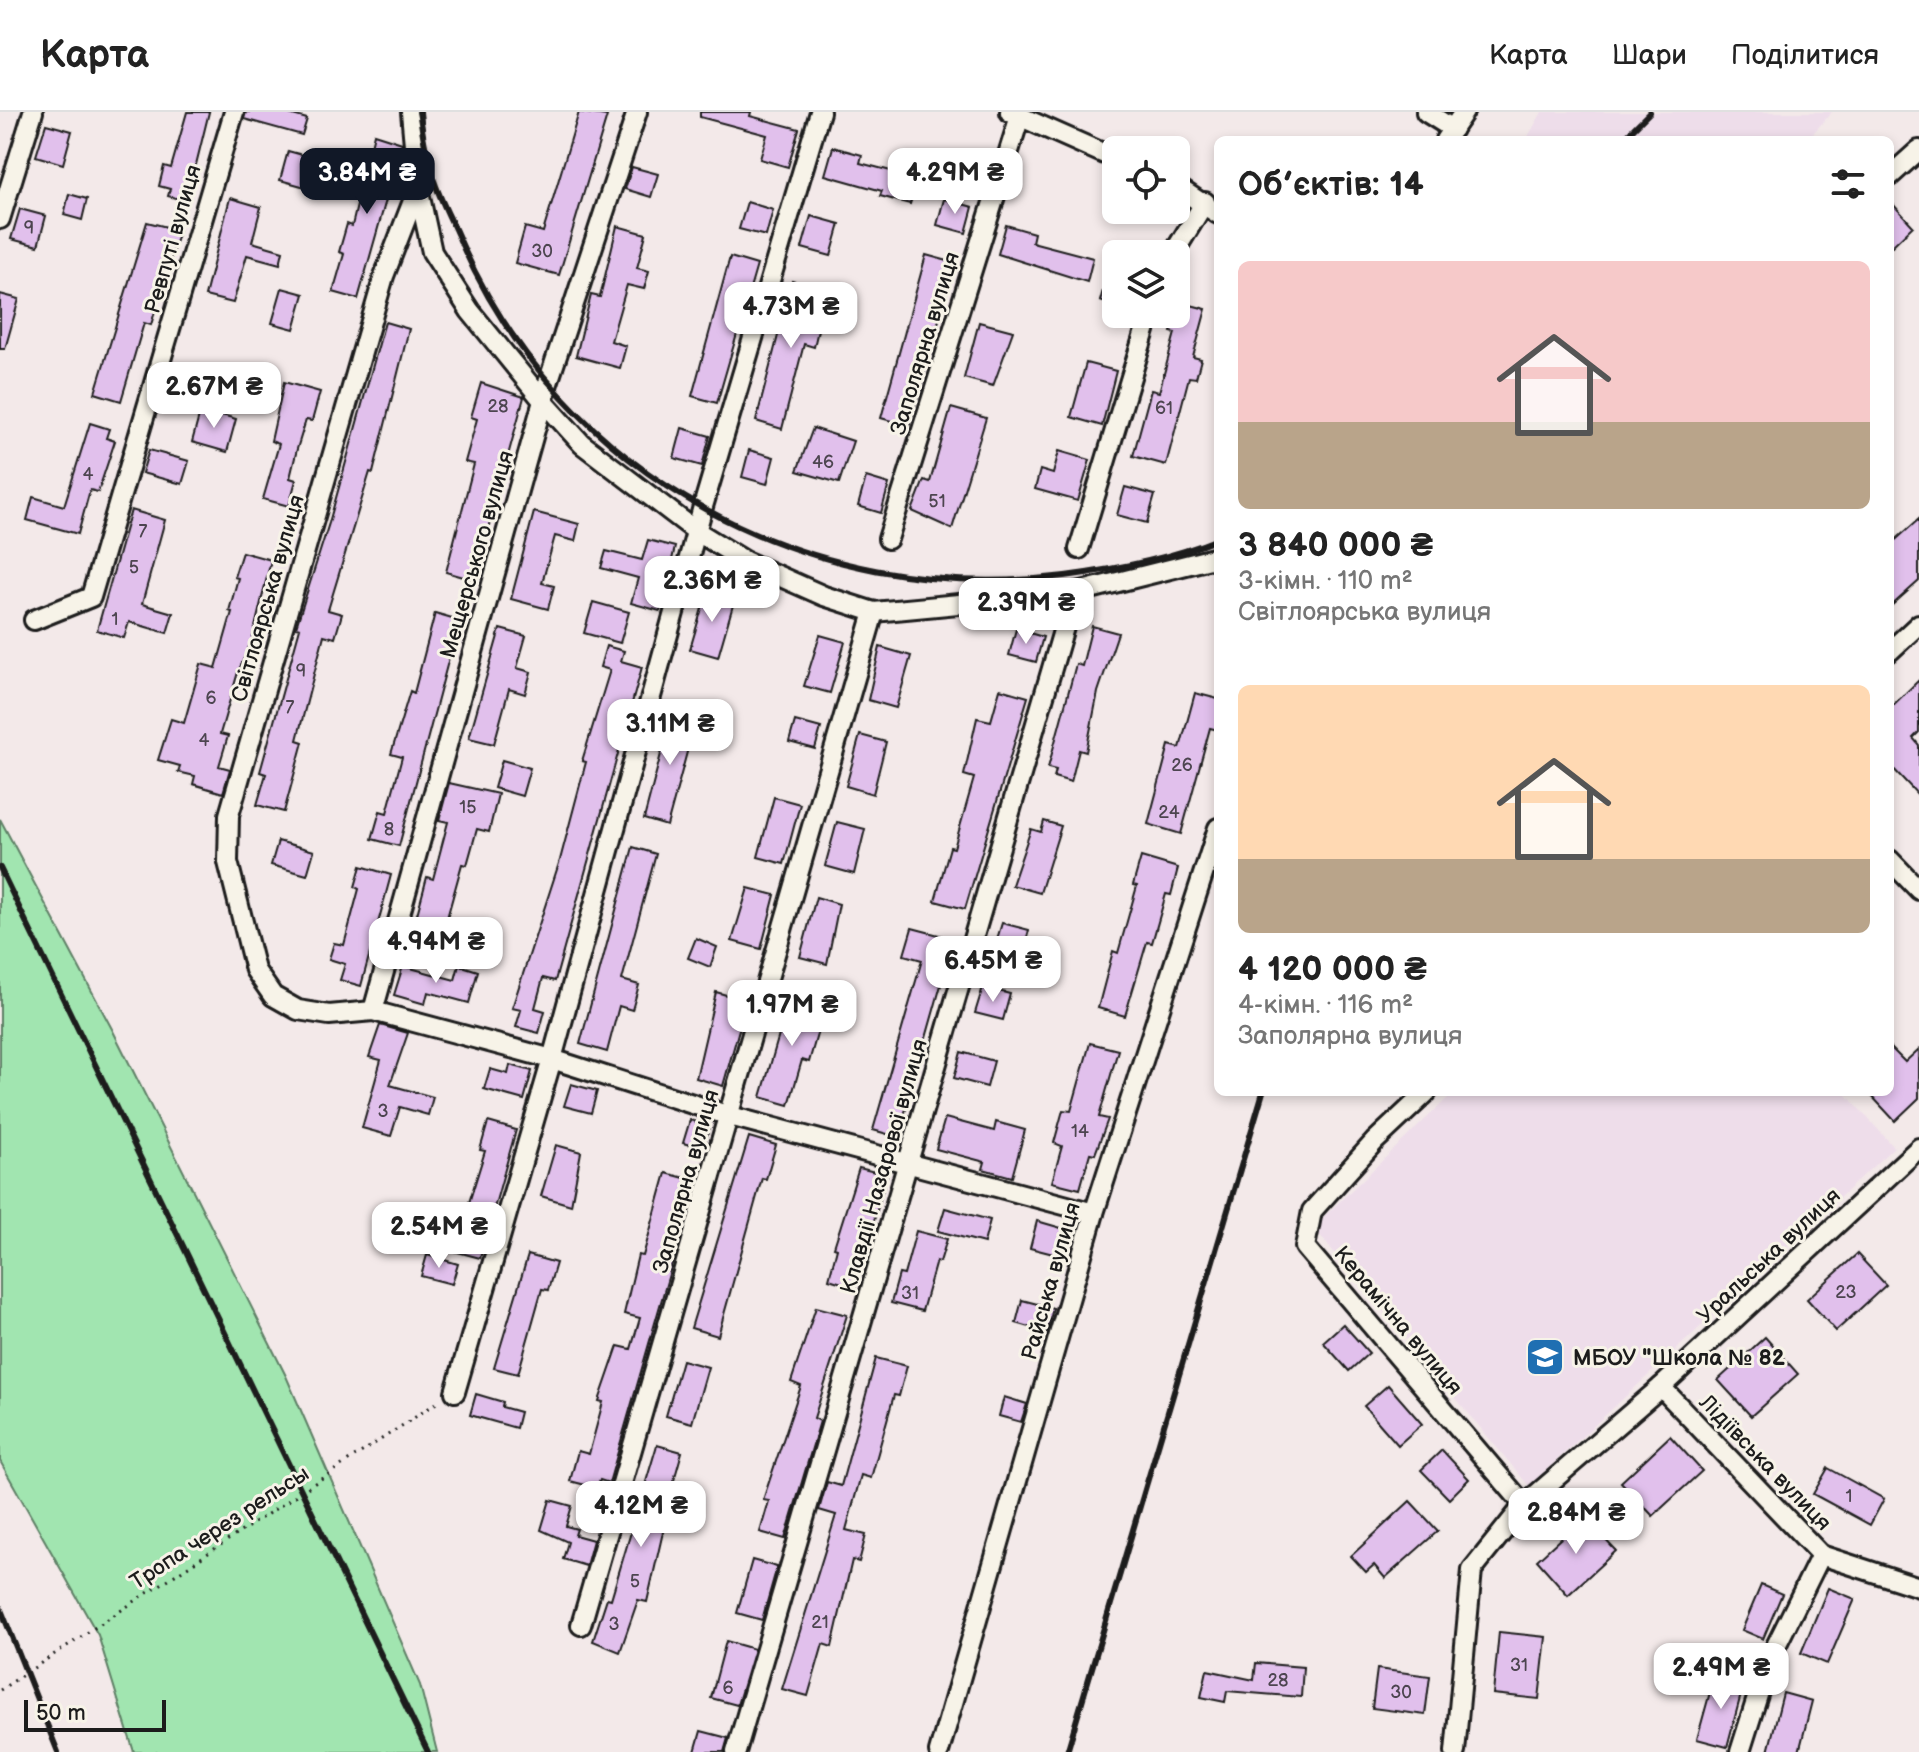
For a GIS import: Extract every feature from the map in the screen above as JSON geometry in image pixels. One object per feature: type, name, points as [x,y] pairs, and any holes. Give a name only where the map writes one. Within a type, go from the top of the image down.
[{"type":"street","points":[[0,219],[33,112]]},
{"type":"street","name":"Ревпуті вулиця","points":[[34,620],[91,597],[234,112]]},
{"type":"street","name":"Світлоярська вулиця","points":[[373,1011],[329,1015],[314,1013],[298,1010],[273,996],[255,970],[228,862],[229,815],[384,276],[418,188],[411,112]]},
{"type":"street","name":"Мещерського вулиця","points":[[373,1011],[544,402],[637,112]]},
{"type":"street","points":[[455,1392],[552,1059],[696,531],[820,112]]},
{"type":"street","points":[[1426,112],[1449,134],[1464,112]]},
{"type":"street","points":[[1015,114],[1102,153]]},
{"type":"street","name":"Заполярна вулиця","points":[[888,539],[1015,114]]},
{"type":"street","points":[[1894,172],[1919,150]]},
{"type":"street","points":[[418,188],[432,252],[470,311],[544,402],[582,444],[696,531],[758,567],[824,596],[874,612],[1074,593],[1214,558]]},
{"type":"street","points":[[1185,240],[1211,208],[1190,195]]},
{"type":"street","points":[[1079,549],[1146,328]]},
{"type":"street","name":"Клавдії Назарової вулиця","points":[[736,1752],[1074,593]]},
{"type":"street","name":"Заполярна вулиця","points":[[581,1625],[874,612]]},
{"type":"street","points":[[1894,647],[1919,624]]},
{"type":"street","name":"Райська вулиця","points":[[939,1752],[1094,1213],[1214,840]]},
{"type":"street","points":[[1894,864],[1919,890]]},
{"type":"street","points":[[373,1011],[552,1059],[730,1116],[1094,1213]]},
{"type":"street","name":"Керамічна вулиця","points":[[1423,1096],[1375,1141],[1312,1211],[1305,1247],[1524,1505]]},
{"type":"street","name":"Уральська вулиця","points":[[1455,1752],[1472,1570],[1524,1505],[1661,1387],[1919,1148]]},
{"type":"street","name":"Лідіївська вулиця","points":[[1661,1387],[1821,1555],[1769,1660],[1740,1752]]},
{"type":"street","points":[[1821,1555],[1919,1587]]},
{"type":"path","name":"Тропа через рельсы","points":[[0,1690],[455,1392]]},
{"type":"shaded area","points":[[1542,112],[1832,112],[1811,136],[1528,136]]},
{"type":"shaded area","name":"МБОУ \"Школа № 82","points":[[1450,1096],[1848,1096],[1894,1147],[1529,1486],[1313,1227]]},
{"type":"green space","points":[[0,819],[112,1029],[286,1376],[420,1685],[437,1752],[134,1752],[98,1635],[0,1461]]},
{"type":"building","points":[[187,112],[209,112],[187,201],[168,196],[170,189],[159,186],[164,166],[171,168]]},
{"type":"building","points":[[246,112],[282,112],[307,119],[302,135],[244,119]]},
{"type":"building","points":[[579,112],[607,116],[559,275],[515,263],[525,227],[543,232]]},
{"type":"building","points":[[700,112],[751,112],[750,116],[799,129],[788,167],[760,159],[767,135],[700,117]]},
{"type":"building","points":[[46,124],[72,131],[63,164],[36,156]]},
{"type":"building","points":[[374,134],[402,143],[358,299],[333,292],[344,254],[339,252],[347,224],[352,226]]},
{"type":"building","points":[[833,147],[862,155],[860,163],[918,178],[910,204],[880,196],[882,191],[825,175]]},
{"type":"building","points":[[288,151],[317,159],[309,188],[280,180]]},
{"type":"building","points":[[632,167],[658,174],[651,197],[625,189]]},
{"type":"building","points":[[69,194],[87,199],[82,220],[64,215]]},
{"type":"building","points":[[230,198],[261,207],[252,242],[283,251],[280,264],[247,255],[233,303],[205,296]]},
{"type":"building","points":[[944,199],[973,207],[966,233],[937,225]]},
{"type":"building","points":[[747,202],[773,210],[766,236],[739,229]]},
{"type":"building","points":[[1894,205],[1913,226],[1894,244]]},
{"type":"building","points":[[20,209],[46,216],[38,246],[11,239]]},
{"type":"building","points":[[811,216],[840,224],[831,256],[802,248]]},
{"type":"building","points":[[147,222],[179,230],[151,325],[144,323],[121,401],[95,393]]},
{"type":"building","points":[[1006,225],[1034,233],[1032,242],[1093,258],[1087,282],[998,254]]},
{"type":"building","points":[[617,226],[646,234],[637,268],[649,271],[644,289],[627,285],[611,341],[626,346],[620,368],[576,356],[591,295],[600,297]]},
{"type":"building","points":[[926,255],[955,263],[909,426],[881,418]]},
{"type":"building","points":[[730,257],[757,265],[717,403],[692,396]]},
{"type":"building","points":[[792,281],[827,291],[814,347],[804,344],[782,429],[756,421]]},
{"type":"building","points":[[282,288],[304,294],[294,329],[272,323]]},
{"type":"building","points":[[0,294],[19,299],[5,349],[0,349]]},
{"type":"building","points":[[1190,305],[1206,309],[1193,357],[1201,359],[1196,378],[1189,377],[1166,465],[1133,456],[1151,390],[1159,392],[1175,333],[1171,332],[1172,328],[1190,328]]},
{"type":"building","points":[[385,322],[409,329],[373,473],[370,472],[328,610],[342,614],[335,638],[324,635],[297,740],[303,742],[284,812],[257,805],[266,774],[260,772],[300,628],[296,627],[329,523]]},
{"type":"building","points":[[979,322],[1013,331],[993,386],[964,378]]},
{"type":"building","points":[[1086,363],[1116,371],[1102,426],[1071,417]]},
{"type":"building","points":[[184,368],[221,378],[217,395],[179,385]]},
{"type":"building","points":[[284,382],[320,392],[312,421],[306,420],[297,449],[290,478],[296,480],[289,506],[263,499],[279,444],[271,441]]},
{"type":"building","points":[[481,383],[524,397],[474,580],[446,572],[474,464],[465,462],[477,419],[471,417]]},
{"type":"building","points":[[951,408],[986,418],[952,529],[912,511],[924,480],[930,482]]},
{"type":"building","points":[[201,409],[236,419],[227,452],[192,442]]},
{"type":"building","points":[[90,423],[109,429],[106,438],[115,441],[98,492],[90,490],[78,534],[27,520],[33,497],[64,506]]},
{"type":"building","points":[[682,428],[710,436],[702,466],[674,458]]},
{"type":"building","points":[[813,428],[853,441],[839,483],[797,471]]},
{"type":"building","points":[[149,450],[189,461],[182,484],[142,473]]},
{"type":"building","points":[[749,450],[774,457],[767,484],[742,477]]},
{"type":"building","points":[[1059,451],[1090,460],[1078,501],[1035,489],[1040,470],[1053,474]]},
{"type":"building","points":[[866,477],[889,484],[881,513],[858,506]]},
{"type":"building","points":[[1125,487],[1155,495],[1147,523],[1117,515]]},
{"type":"building","points":[[131,510],[165,520],[142,604],[173,613],[167,633],[129,622],[124,638],[97,630]]},
{"type":"building","points":[[534,512],[579,524],[575,541],[555,536],[542,583],[554,586],[548,609],[511,599]]},
{"type":"building","points":[[1919,519],[1919,581],[1894,603],[1894,541]]},
{"type":"building","points":[[648,540],[675,547],[660,611],[631,603],[638,578],[601,568],[606,551],[642,560]]},
{"type":"building","points":[[242,552],[271,560],[252,640],[238,672],[220,734],[228,736],[219,766],[230,769],[223,793],[193,784],[195,776],[178,772],[180,766],[158,760],[171,719],[184,723],[201,664],[216,668],[232,612],[229,611],[238,578],[234,577]]},
{"type":"building","points":[[708,588],[727,593],[724,603],[733,605],[718,657],[690,649]]},
{"type":"building","points":[[593,602],[629,612],[620,643],[584,633]]},
{"type":"building","points":[[435,613],[459,620],[399,846],[372,839],[380,811],[387,813],[402,757],[391,754],[410,691],[414,693]]},
{"type":"building","points":[[1092,626],[1118,633],[1098,692],[1086,752],[1079,750],[1071,782],[1054,777],[1056,770],[1048,768],[1076,664],[1082,666]]},
{"type":"building","points":[[500,629],[526,636],[517,668],[531,672],[525,694],[509,689],[494,744],[469,738]]},
{"type":"building","points":[[1016,629],[1043,637],[1036,662],[1009,655]]},
{"type":"building","points":[[820,635],[845,642],[830,693],[804,686]]},
{"type":"building","points":[[606,646],[624,651],[621,661],[642,667],[555,981],[543,978],[535,1008],[545,1011],[539,1033],[516,1027],[521,1010],[512,1008],[560,860],[586,762],[582,761],[610,670],[600,667]]},
{"type":"building","points":[[880,647],[911,656],[896,708],[868,700]]},
{"type":"building","points":[[1919,680],[1919,732],[1913,738],[1919,745],[1919,796],[1894,769],[1894,704]]},
{"type":"building","points":[[1000,689],[1028,697],[965,909],[935,901],[974,778],[964,775],[977,718],[991,721]]},
{"type":"building","points":[[1195,693],[1214,698],[1214,729],[1210,728],[1181,834],[1148,824],[1169,745],[1180,748]]},
{"type":"building","points":[[673,708],[697,715],[667,826],[644,819]]},
{"type":"building","points":[[795,721],[821,728],[815,749],[789,742]]},
{"type":"building","points":[[860,735],[886,742],[873,794],[846,786]]},
{"type":"building","points":[[502,760],[530,768],[522,796],[494,788]]},
{"type":"building","points":[[449,783],[498,794],[489,832],[477,829],[467,865],[462,864],[447,918],[453,920],[445,946],[411,937],[427,877],[433,879],[448,822],[439,820]]},
{"type":"building","points":[[774,797],[800,804],[784,864],[758,857]]},
{"type":"building","points":[[1044,821],[1061,826],[1040,893],[1012,885],[1031,829],[1041,832]]},
{"type":"building","points":[[837,822],[865,829],[854,874],[825,866]]},
{"type":"building","points":[[278,841],[314,851],[307,875],[271,865]]},
{"type":"building","points":[[633,847],[656,854],[622,980],[639,985],[632,1010],[619,1006],[607,1052],[580,1044]]},
{"type":"building","points":[[1141,857],[1178,868],[1171,895],[1166,894],[1152,943],[1147,942],[1125,1016],[1098,1008],[1113,951],[1118,953],[1137,886],[1133,885]]},
{"type":"building","points":[[361,866],[391,875],[361,986],[340,980],[345,964],[329,959],[334,943],[344,945],[359,889],[355,887]]},
{"type":"building","points":[[748,888],[775,895],[761,949],[732,941]]},
{"type":"building","points":[[816,897],[839,904],[827,964],[800,957]]},
{"type":"building","points":[[1002,923],[1029,930],[1021,960],[993,952]]},
{"type":"building","points":[[912,928],[954,939],[898,1137],[873,1130],[922,960],[904,955]]},
{"type":"building","points":[[696,938],[717,947],[710,967],[688,958]]},
{"type":"building","points":[[459,965],[478,971],[469,1003],[428,992],[425,1004],[394,995],[403,966],[455,980]]},
{"type":"building","points":[[983,987],[1010,994],[1003,1020],[975,1013]]},
{"type":"building","points":[[792,990],[817,997],[810,1021],[820,1024],[809,1062],[802,1060],[789,1105],[761,1097]]},
{"type":"building","points":[[716,992],[747,1001],[723,1086],[696,1078]]},
{"type":"building","points":[[380,1025],[408,1033],[390,1085],[433,1097],[428,1115],[400,1107],[391,1136],[362,1128],[381,1060],[369,1057]]},
{"type":"building","points":[[1090,1043],[1118,1050],[1099,1117],[1108,1119],[1095,1154],[1090,1153],[1080,1189],[1052,1182],[1062,1146],[1054,1143],[1063,1110],[1071,1111]]},
{"type":"building","points":[[1919,1049],[1919,1098],[1895,1121],[1872,1096],[1894,1096],[1894,1051],[1905,1062]]},
{"type":"building","points":[[961,1052],[994,1061],[987,1087],[954,1078]]},
{"type":"building","points":[[510,1065],[532,1071],[524,1100],[484,1089],[490,1069],[508,1074]]},
{"type":"building","points":[[571,1084],[597,1091],[591,1113],[564,1106]]},
{"type":"building","points":[[945,1118],[994,1131],[996,1122],[1025,1130],[1012,1177],[983,1169],[985,1162],[936,1149]]},
{"type":"building","points":[[690,1120],[710,1126],[703,1149],[683,1143]]},
{"type":"building","points":[[488,1122],[516,1130],[480,1258],[454,1251],[485,1151],[480,1150]]},
{"type":"building","points":[[749,1137],[776,1145],[766,1179],[762,1178],[718,1336],[691,1328]]},
{"type":"building","points":[[556,1145],[581,1152],[571,1205],[541,1196]]},
{"type":"building","points":[[859,1168],[887,1175],[855,1287],[829,1279],[837,1248],[834,1247]]},
{"type":"building","points":[[666,1173],[692,1180],[682,1214],[686,1215],[609,1483],[600,1480],[597,1488],[570,1481],[578,1451],[589,1454],[603,1402],[599,1401],[618,1346],[631,1349],[640,1318],[624,1314],[638,1255],[643,1256]]},
{"type":"building","points":[[945,1208],[990,1220],[984,1243],[938,1231]]},
{"type":"building","points":[[1037,1221],[1068,1230],[1061,1256],[1030,1248]]},
{"type":"building","points":[[916,1231],[947,1239],[940,1262],[936,1261],[922,1311],[891,1303],[899,1274],[904,1275]]},
{"type":"building","points":[[1857,1254],[1886,1285],[1836,1331],[1807,1299]]},
{"type":"building","points":[[427,1255],[458,1264],[452,1284],[421,1276]]},
{"type":"building","points":[[528,1255],[556,1263],[548,1290],[542,1289],[518,1374],[494,1368]]},
{"type":"building","points":[[1022,1300],[1053,1308],[1047,1332],[1016,1323]]},
{"type":"building","points":[[816,1307],[847,1315],[814,1418],[820,1421],[785,1539],[760,1532],[769,1501],[763,1500],[801,1386],[791,1382]]},
{"type":"building","points":[[1343,1324],[1369,1353],[1349,1371],[1323,1342]]},
{"type":"building","points":[[1765,1337],[1798,1374],[1751,1416],[1718,1380]]},
{"type":"building","points":[[876,1358],[907,1366],[899,1396],[894,1395],[871,1478],[861,1475],[846,1530],[866,1535],[859,1562],[852,1560],[832,1647],[823,1644],[808,1696],[782,1689],[836,1515],[819,1510],[827,1482],[841,1486]]},
{"type":"building","points":[[682,1360],[708,1367],[692,1423],[666,1416]]},
{"type":"building","points":[[1388,1385],[1422,1424],[1398,1445],[1364,1406]]},
{"type":"building","points":[[476,1394],[503,1402],[502,1407],[520,1412],[516,1428],[470,1415]]},
{"type":"building","points":[[1004,1397],[1027,1404],[1021,1422],[999,1416]]},
{"type":"building","points":[[1670,1436],[1702,1471],[1653,1516],[1621,1482]]},
{"type":"building","points":[[657,1445],[682,1452],[673,1484],[680,1486],[673,1512],[668,1510],[647,1602],[638,1600],[620,1652],[593,1641],[607,1598],[611,1599]]},
{"type":"building","points":[[1442,1450],[1469,1479],[1449,1499],[1421,1470]]},
{"type":"building","points":[[1828,1468],[1884,1499],[1870,1525],[1813,1494]]},
{"type":"building","points":[[550,1500],[572,1506],[566,1526],[577,1529],[575,1535],[593,1540],[586,1566],[563,1559],[568,1542],[541,1530]]},
{"type":"building","points":[[1410,1501],[1438,1531],[1385,1578],[1374,1565],[1366,1572],[1351,1556]]},
{"type":"building","points":[[1584,1517],[1616,1551],[1568,1595],[1537,1560]]},
{"type":"building","points":[[752,1560],[777,1567],[762,1620],[737,1613]]},
{"type":"building","points":[[1761,1585],[1782,1594],[1763,1639],[1742,1630]]},
{"type":"building","points":[[1828,1588],[1855,1599],[1827,1664],[1801,1653]]},
{"type":"building","points":[[1499,1632],[1546,1637],[1539,1699],[1493,1694]]},
{"type":"building","points":[[726,1641],[754,1649],[737,1705],[711,1698]]},
{"type":"building","points":[[1256,1663],[1303,1667],[1301,1697],[1227,1691],[1225,1702],[1201,1697],[1207,1670],[1254,1680]]},
{"type":"building","points":[[1377,1669],[1430,1676],[1425,1715],[1372,1708]]},
{"type":"building","points":[[1715,1674],[1744,1683],[1727,1747],[1697,1739]]},
{"type":"building","points":[[1783,1693],[1812,1701],[1799,1752],[1768,1752]]},
{"type":"building","points":[[701,1731],[728,1738],[724,1752],[695,1752]]},
{"type":"railway","points":[[419,112],[427,157],[437,188],[459,238],[504,323],[562,397],[629,459],[705,509],[788,546],[877,570],[970,581],[1065,576],[1104,570],[1162,558],[1214,541]]},
{"type":"railway","points":[[1626,136],[1650,112]]},
{"type":"railway","points":[[0,868],[428,1752]]},
{"type":"railway","points":[[1067,1752],[1262,1096]]},
{"type":"railway","points":[[0,1607],[58,1752]]},
{"type":"place","name":"МБОУ \"Школа № 82","points":[[1545,1357]]}]
